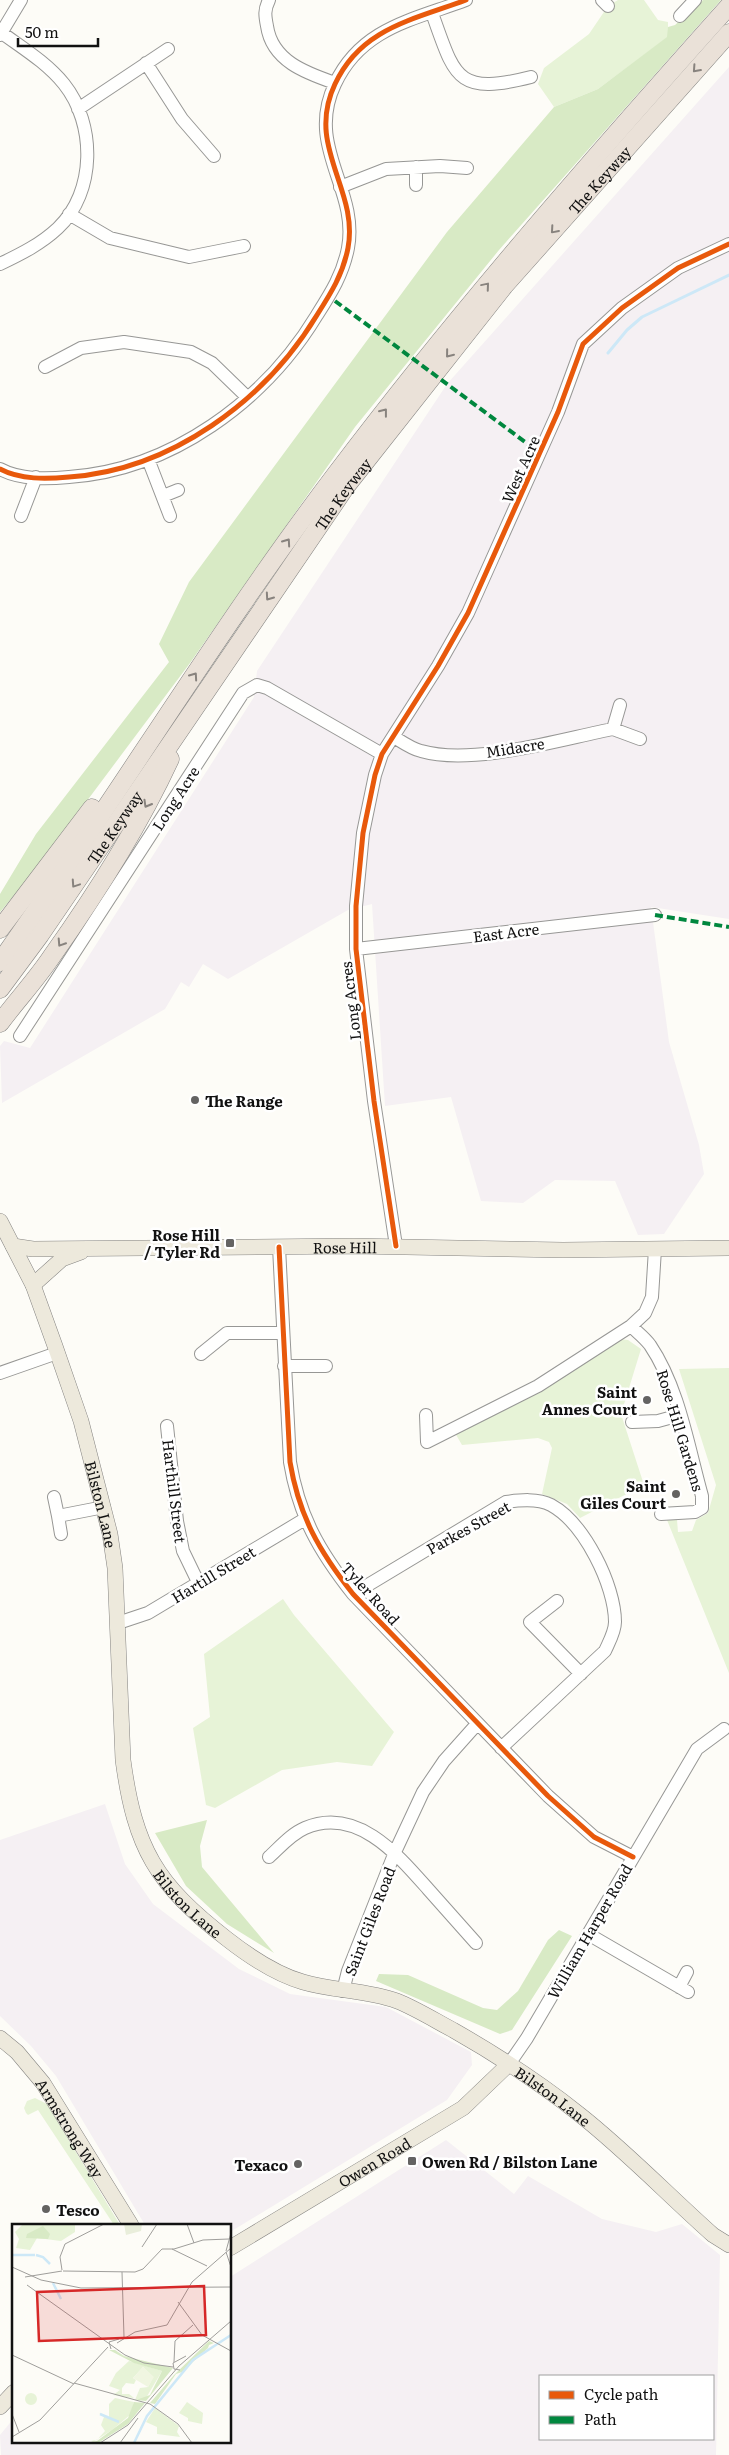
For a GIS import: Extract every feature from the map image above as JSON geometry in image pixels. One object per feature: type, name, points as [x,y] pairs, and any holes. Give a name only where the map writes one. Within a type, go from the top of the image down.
[{"type":"highway","name":"The Keyway","points":[[0,962],[48,895],[166,716],[334,476],[418,367],[604,145],[729,6]]},
{"type":"highway","name":"The Keyway","points":[[0,989],[40,935],[347,485],[511,279],[729,32]]},
{"type":"highway","points":[[0,1023],[52,958],[106,876],[158,786],[191,713]]},
{"type":"highway","points":[[0,929],[108,786],[166,716]]},
{"type":"main road","name":"Bilston Lane","points":[[0,1221],[33,1285],[81,1421],[104,1507],[116,1568],[123,1760],[127,1790],[143,1845],[156,1868],[179,1899],[200,1918],[261,1963],[293,1979],[343,1991],[372,1994],[397,2001],[451,2029],[508,2064],[579,2114],[713,2235],[728,2245]]},
{"type":"main road","name":"Rose Hill","points":[[13,1246],[33,1249],[396,1246],[548,1250],[729,1248]]},
{"type":"main road","name":"Rose Hill","points":[[33,1285],[62,1259],[96,1248]]},
{"type":"main road","name":"Armstrong Way","points":[[0,2038],[16,2052],[43,2083],[130,2224]]},
{"type":"main road","name":"Owen Road","points":[[231,2247],[463,2108],[508,2064]]},
{"type":"main road","points":[[0,2407],[12,2394]]},
{"type":"street","points":[[0,264],[25,252],[46,238],[69,214],[83,185],[88,153],[84,126],[78,109],[65,85],[47,65],[1,34],[21,0]]},
{"type":"street","points":[[269,0],[264,10],[269,40],[284,58],[303,72],[335,83]]},
{"type":"street","points":[[0,469],[12,474],[54,478],[105,472],[148,459],[192,439],[222,419],[294,350],[321,310],[342,271],[350,229],[325,129],[326,111],[335,83],[354,53],[375,36],[400,23],[466,0]]},
{"type":"street","points":[[680,16],[695,0]]},
{"type":"street","points":[[432,13],[450,63],[459,74],[473,83],[501,84],[531,77]]},
{"type":"street","points":[[78,109],[168,49]]},
{"type":"street","points":[[146,63],[182,119],[214,156]]},
{"type":"street","points":[[340,187],[386,169],[440,166],[467,168]]},
{"type":"street","points":[[416,167],[416,185]]},
{"type":"street","points":[[69,214],[110,238],[189,257],[244,246]]},
{"type":"street","name":"West Acre","points":[[382,754],[468,612],[558,412],[583,344],[622,308],[678,268],[729,244]]},
{"type":"street","points":[[45,367],[81,348],[124,342],[191,352],[212,363],[247,397]]},
{"type":"street","points":[[148,459],[170,516]]},
{"type":"street","points":[[21,516],[36,477]]},
{"type":"street","points":[[163,496],[178,490]]},
{"type":"street","name":"Long Acre","points":[[20,1036],[243,693],[257,685],[267,688],[382,754]]},
{"type":"street","points":[[620,705],[613,729],[640,738]]},
{"type":"street","name":"Midacre","points":[[394,737],[420,751],[458,756],[504,750],[613,729]]},
{"type":"street","name":"Long Acres","points":[[382,754],[375,775],[363,833],[356,906],[356,949],[374,1101],[396,1246]]},
{"type":"street","name":"East Acre","points":[[356,949],[655,915]]},
{"type":"street","name":"Tyler Road","points":[[280,1248],[282,1333],[290,1462],[296,1492],[305,1519],[327,1561],[353,1594],[477,1724],[570,1817],[594,1837],[633,1857]]},
{"type":"street","points":[[426,1415],[428,1442],[538,1386],[631,1326],[645,1312],[652,1297],[655,1249]]},
{"type":"street","name":"Rose Hill Gardens","points":[[631,1326],[649,1343],[664,1369],[680,1415],[702,1496],[702,1508],[689,1515],[661,1514]]},
{"type":"street","points":[[200,1354],[227,1332],[282,1333]]},
{"type":"street","points":[[0,1373],[57,1353]]},
{"type":"street","points":[[284,1366],[326,1366]]},
{"type":"street","points":[[632,1422],[658,1421],[680,1415]]},
{"type":"street","name":"Harthill Street","points":[[167,1426],[177,1521],[184,1551],[198,1582]]},
{"type":"street","points":[[54,1497],[61,1534]]},
{"type":"street","name":"Parkes Street","points":[[353,1594],[506,1502],[525,1499],[550,1504],[568,1518],[598,1558],[606,1576],[616,1622],[605,1651],[501,1748]]},
{"type":"street","points":[[58,1516],[104,1507]]},
{"type":"street","name":"Hartill Street","points":[[118,1623],[139,1618],[305,1519]]},
{"type":"street","points":[[557,1601],[530,1622],[582,1674]]},
{"type":"street","name":"Saint Giles Road","points":[[343,1991],[348,1971],[396,1852],[429,1781],[477,1724]]},
{"type":"street","name":"William Harper Road","points":[[508,2064],[527,2038],[697,1749],[724,1729]]},
{"type":"street","name":"Saint Giles Road","points":[[269,1857],[305,1828],[332,1823],[352,1826],[373,1835],[396,1852],[476,1944]]},
{"type":"street","points":[[588,1934],[683,1990],[687,1972]]},
{"type":"shaded area","points":[[729,67],[729,919],[651,907],[669,1042],[699,1145],[704,1174],[664,1234],[638,1235],[615,1181],[555,1180],[523,1203],[481,1201],[451,1097],[385,1106],[372,904],[348,910],[228,979],[203,964],[189,987],[181,982],[165,1009],[2,1103],[0,1046],[4,1041],[30,1048],[254,697],[257,671],[447,384]]},
{"type":"shaded area","points":[[105,1804],[125,1864],[153,1904],[239,1969],[290,1994],[386,2007],[471,2052],[472,2065],[447,2100],[231,2231],[231,2224],[144,2224],[56,2076],[31,2046],[0,2016],[0,1840]]},
{"type":"shaded area","points":[[446,2140],[514,2194],[528,2176],[602,2219],[656,2232],[682,2224],[720,2255],[716,2455],[1,2455],[0,2435],[12,2420],[12,2442],[231,2442],[231,2276]]},
{"type":"green space","points":[[618,0],[644,0],[658,20],[668,22],[668,37],[598,89],[554,107],[538,84],[544,68],[589,34],[608,6]]},
{"type":"green space","points":[[703,0],[721,0],[499,250],[355,427],[190,663],[33,873],[0,912],[0,894],[36,834],[169,662],[159,644],[189,582],[447,232],[554,107],[598,89],[667,37],[668,27],[675,25]]},
{"type":"green space","points":[[619,1339],[628,1340],[641,1349],[621,1414],[644,1485],[580,1518],[567,1504],[542,1494],[552,1448],[549,1442],[538,1438],[462,1445],[455,1433]]},
{"type":"green space","points":[[729,1368],[729,1673],[667,1520],[677,1520],[678,1532],[692,1531],[696,1520],[708,1513],[716,1485],[679,1369]]},
{"type":"green space","points":[[283,1599],[294,1615],[394,1732],[372,1766],[337,1762],[282,1770],[215,1808],[206,1805],[193,1728],[210,1717],[204,1654]]},
{"type":"green space","points":[[207,1820],[200,1846],[202,1867],[274,1953],[227,1924],[186,1886],[155,1833]]},
{"type":"green space","points":[[559,1930],[572,1936],[512,2030],[500,2034],[376,1981],[379,1974],[408,1975],[483,2008],[497,2010],[518,1991],[548,1940]]},
{"type":"green space","points":[[35,2098],[47,2104],[119,2224],[113,2224],[38,2110],[28,2115],[26,2113],[24,2108],[27,2101]]},
{"type":"waterway","points":[[608,353],[627,330],[642,317],[729,275]]},
{"type":"marked path","points":[[335,301],[540,453]]},
{"type":"marked path","points":[[655,915],[729,927]]},
{"type":"cycle path","points":[[0,469],[25,477],[61,478],[107,472],[143,461],[179,445],[212,426],[243,402],[271,376],[296,346],[327,299],[340,275],[348,248],[349,227],[346,206],[329,148],[326,128],[327,107],[335,84],[346,65],[359,50],[374,38],[390,28],[466,0]]},
{"type":"cycle path","points":[[396,1246],[374,1101],[356,949],[356,906],[363,833],[375,775],[382,754],[438,666],[468,613],[558,412],[583,344],[622,308],[678,268],[729,244]]},
{"type":"cycle path","points":[[279,1247],[290,1462],[299,1499],[320,1548],[353,1594],[548,1796],[594,1837],[633,1857]]},
{"type":"place","name":"The Range","points":[[195,1100]]},
{"type":"place","name":"Rose Hill / Tyler Rd","points":[[230,1243]]},
{"type":"place","name":"Saint Annes Court","points":[[647,1400]]},
{"type":"place","name":"Saint Giles Court","points":[[676,1494]]},
{"type":"place","name":"Owen Rd / Bilston Lane","points":[[412,2161]]},
{"type":"place","name":"Texaco","points":[[298,2164]]},
{"type":"place","name":"Tesco","points":[[46,2209]]}]
